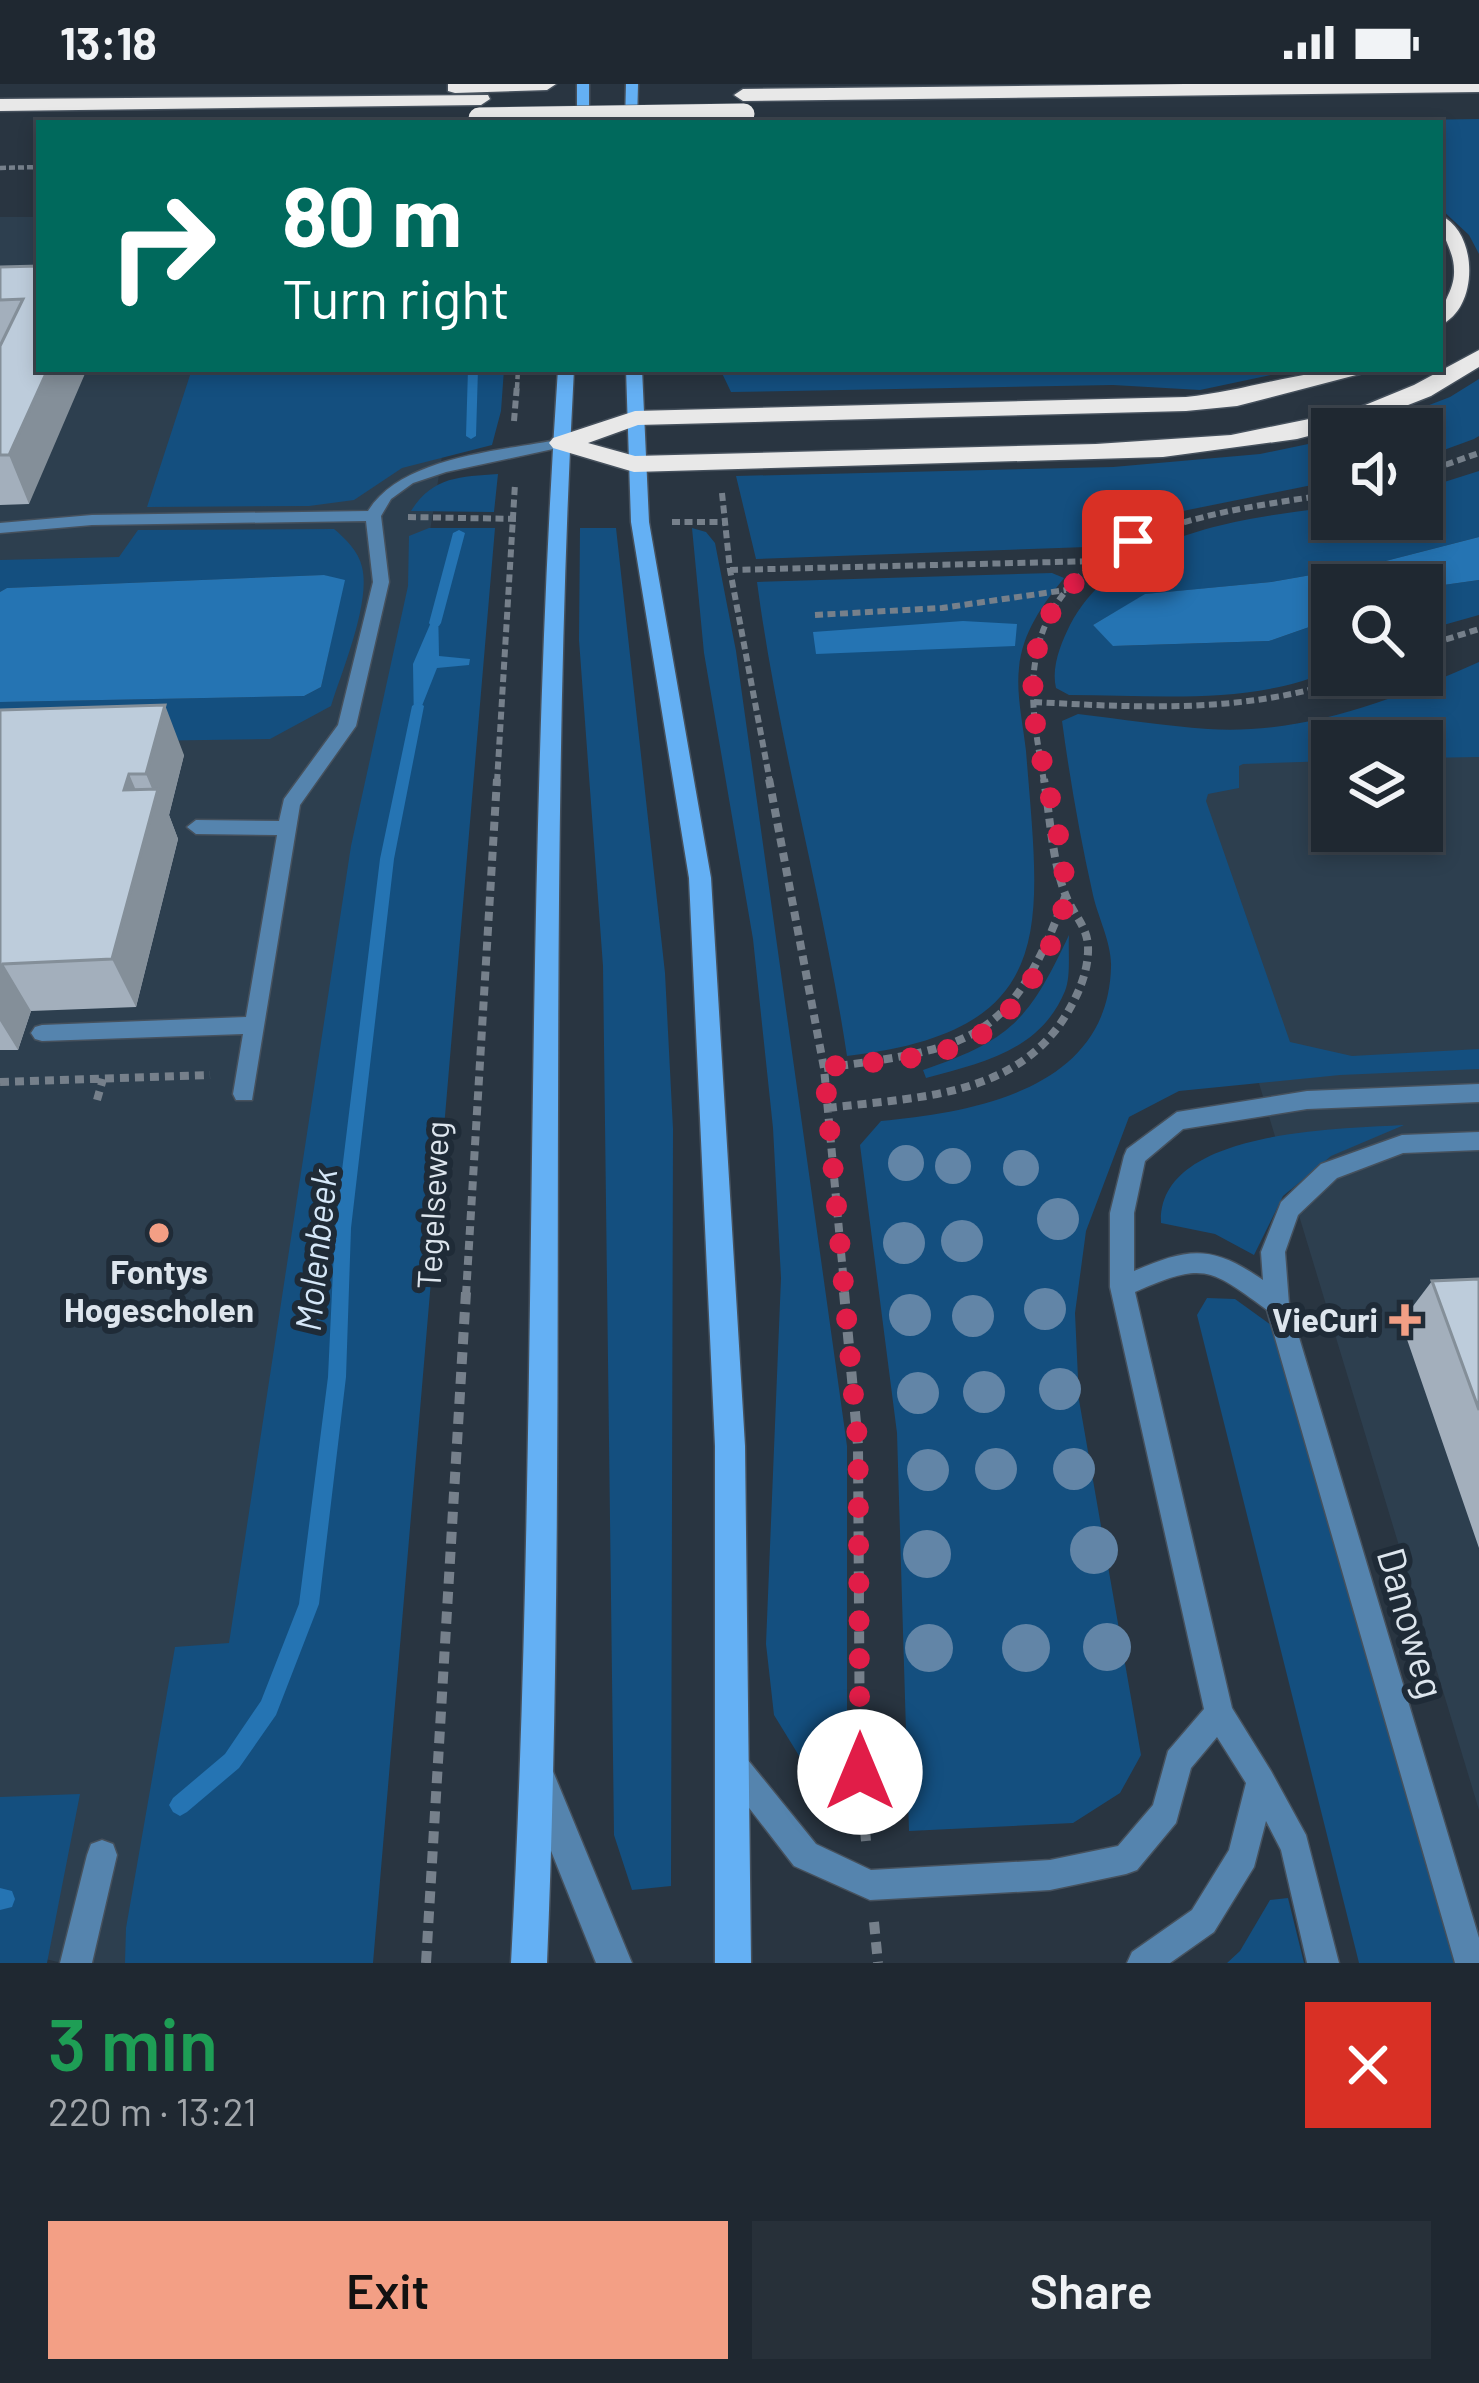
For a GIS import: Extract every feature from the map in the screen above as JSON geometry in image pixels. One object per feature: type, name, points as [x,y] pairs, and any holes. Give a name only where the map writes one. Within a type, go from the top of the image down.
[{"type":"highway","points":[[66,120],[481,101],[547,84]]},
{"type":"highway","points":[[481,101],[593,120],[743,104],[1479,86]]},
{"type":"highway","points":[[0,105],[481,101],[1479,104]]},
{"type":"highway","points":[[0,123],[36,121]]},
{"type":"highway","points":[[1443,224],[1468,260],[1461,296],[1443,315]]},
{"type":"highway","points":[[562,443],[634,464],[1141,450],[1249,439],[1325,424],[1395,401],[1479,357]]},
{"type":"highway","points":[[562,443],[635,418],[1186,404],[1261,394],[1341,372]]},
{"type":"main road","points":[[583,84],[593,120]]},
{"type":"main road","points":[[631,120],[632,84]]},
{"type":"main road","points":[[529,1963],[540,1781],[548,716],[566,372]]},
{"type":"main road","points":[[634,372],[634,464],[700,878],[730,1446],[733,1963]]},
{"type":"street","points":[[540,1781],[614,1963]]},
{"type":"lane","points":[[246,1084],[291,804],[347,726],[382,582],[373,516],[385,496],[408,480],[562,443]]},
{"type":"lane","points":[[0,528],[92,520],[373,516]]},
{"type":"lane","points":[[196,827],[287,828]]},
{"type":"lane","points":[[42,1034],[256,1025]]},
{"type":"lane","points":[[1323,1963],[1295,1846],[1220,1713],[1122,1287],[1122,1213],[1135,1156],[1177,1121],[1307,1100],[1479,1093]]},
{"type":"lane","name":"Danoweg","points":[[1471,1963],[1277,1304],[1273,1252],[1289,1209],[1329,1171],[1402,1144],[1479,1141]]},
{"type":"lane","points":[[1122,1287],[1184,1260],[1222,1264],[1277,1304]]},
{"type":"lane","points":[[730,1761],[805,1855],[871,1885],[1050,1875],[1126,1858],[1166,1813],[1178,1761],[1220,1713]]},
{"type":"lane","points":[[1143,1963],[1202,1921],[1243,1856],[1261,1781]]},
{"type":"lane","points":[[76,1963],[102,1855]]},
{"type":"path","points":[[0,167],[36,167]]},
{"type":"path","name":"Tegelseweg","points":[[426,1963],[518,372]]},
{"type":"path","points":[[1443,465],[1479,453]]},
{"type":"path","points":[[828,1108],[916,1096],[1004,1074],[1046,1042],[1076,996],[1088,950],[1082,921],[1066,896],[1034,702],[1035,658],[1047,620],[1068,590],[1099,561],[1176,522],[1311,498]]},
{"type":"path","points":[[724,522],[824,1067],[858,1445],[860,1772],[878,1963]]},
{"type":"path","points":[[730,570],[1099,561]]},
{"type":"path","points":[[815,615],[942,608],[1068,590]]},
{"type":"path","points":[[1443,640],[1479,629]]},
{"type":"path","points":[[1034,702],[1177,708],[1268,704],[1311,693]]},
{"type":"path","points":[[824,1067],[926,1054],[976,1038],[1018,1004],[1044,961],[1066,896]]},
{"type":"path","points":[[0,1082],[103,1079],[246,1084]]},
{"type":"path","points":[[97,1100],[103,1079]]},
{"type":"shaded area","points":[[1479,119],[1479,254],[1469,235],[1443,211],[1443,120],[1414,120]]},
{"type":"shaded area","name":"Fontys Hogescholen","points":[[0,217],[36,217],[36,372],[456,372],[200,1963],[62,1963],[0,1948]]},
{"type":"shaded area","points":[[191,372],[504,372],[492,445],[402,468],[354,500],[309,506],[147,507]]},
{"type":"shaded area","points":[[721,372],[1285,372],[1200,390],[1113,385],[731,392]]},
{"type":"shaded area","points":[[1479,379],[1479,436],[1443,450],[1443,408],[1421,408]]},
{"type":"shaded area","points":[[1311,443],[1311,485],[1158,516],[1087,547],[756,559],[736,476],[1113,467],[1260,454]]},
{"type":"shaded area","points":[[1479,471],[1479,537],[1374,564],[1311,564],[1311,575],[1271,582],[1146,594],[1093,625],[1114,646],[1269,641],[1311,626],[1311,677],[1269,689],[1202,696],[1069,695],[1056,688],[1056,664],[1070,625],[1092,594],[1150,550],[1221,525],[1311,510],[1311,540],[1443,540],[1443,482]]},
{"type":"shaded area","points":[[498,474],[494,512],[411,511],[438,485]]},
{"type":"shaded area","points":[[429,528],[495,528],[373,1963],[125,1963],[126,1928],[175,1647],[229,1643],[351,846],[408,586],[409,536]]},
{"type":"shaded area","points":[[580,528],[616,528],[665,973],[673,1129],[671,1886],[632,1890],[614,1835],[603,966],[579,640]]},
{"type":"shaded area","points":[[692,528],[706,532],[715,543],[736,651],[847,1446],[847,1785],[801,1759],[774,1715],[766,1644],[781,1278],[773,1128],[753,939],[704,653]]},
{"type":"shaded area","points":[[334,529],[358,556],[364,582],[354,636],[331,706],[270,739],[0,743],[0,702],[304,696],[321,687],[344,581],[324,575],[7,588],[0,592],[0,560],[119,557],[138,530]]},
{"type":"shaded area","points":[[1479,537],[1479,580],[1443,585],[1443,564],[1374,564]]},
{"type":"shaded area","points":[[1052,573],[1064,578],[1029,631],[1019,668],[1034,870],[1032,919],[1022,960],[1002,995],[968,1023],[917,1043],[847,1056],[757,582]]},
{"type":"shaded area","points":[[324,575],[345,580],[321,687],[304,696],[0,702],[0,592],[7,588]]},
{"type":"shaded area","points":[[1311,575],[1311,626],[1269,641],[1113,646],[1093,625],[1145,594]]},
{"type":"shaded area","points":[[1479,580],[1479,615],[1443,625],[1443,585]]},
{"type":"shaded area","points":[[438,606],[439,656],[470,659],[469,665],[437,668],[414,726],[413,664]]},
{"type":"shaded area","points":[[963,621],[1017,624],[1015,646],[816,654],[813,632]]},
{"type":"shaded area","points":[[1479,662],[1479,757],[1443,758],[1443,720],[1313,720],[1395,696],[1443,696],[1443,677]]},
{"type":"shaded area","points":[[1078,714],[1208,729],[1311,720],[1311,762],[1243,764],[1239,766],[1239,788],[1208,794],[1206,801],[1290,1042],[1352,1056],[1479,1049],[1479,1069],[1340,1075],[1179,1091],[1129,1117],[1086,1231],[1075,1313],[1079,1400],[1141,1755],[1120,1793],[1073,1823],[909,1831],[897,1433],[860,1145],[881,1121],[957,1110],[1031,1086],[1062,1067],[1087,1041],[1104,1008],[1111,958],[1084,852],[1062,721]]},
{"type":"shaded area","name":"VieCuri","points":[[1479,752],[1479,1810],[1162,763],[1311,758],[1311,852],[1443,852],[1443,753]]},
{"type":"shaded area","points":[[1069,935],[1067,985],[1041,1028],[1007,1051],[926,1078],[923,1070],[978,1048],[1015,1022],[1042,987]]},
{"type":"shaded area","points":[[1404,1125],[1331,1156],[1283,1196],[1254,1255],[1215,1234],[1161,1223],[1168,1192],[1188,1169],[1220,1152],[1298,1133]]},
{"type":"shaded area","points":[[1207,1298],[1235,1299],[1271,1325],[1454,1963],[1359,1963],[1197,1315]]},
{"type":"shaded area","points":[[80,1794],[47,1963],[0,1963],[0,1797]]},
{"type":"shaded area","points":[[1288,1898],[1304,1963],[1227,1963],[1240,1951],[1270,1900]]},
{"type":"building","points":[[36,266],[36,372],[47,372],[9,455],[0,455],[0,346],[23,299],[0,300],[0,267]]},
{"type":"building","points":[[165,705],[146,774],[129,774],[124,790],[158,789],[112,959],[3,964],[0,972],[0,710]]},
{"type":"building","points":[[1479,1279],[1479,1410],[1432,1281]]},
{"type":"waterway","points":[[471,436],[473,372]]},
{"type":"waterway","points":[[435,623],[459,533]]},
{"type":"waterway","name":"Molenbeek","points":[[180,1805],[232,1761],[269,1708],[309,1604],[337,1377],[343,1228],[387,859],[418,706]]},
{"type":"place","name":"Fontys Hogescholen","points":[[159,1233]]},
{"type":"place","name":"VieCuri","points":[[1405,1320]]},
{"type":"route","points":[[860,1772],[858,1445],[824,1067],[926,1054],[976,1038],[1018,1004],[1044,961],[1066,896],[1034,702],[1035,658],[1047,620],[1068,590],[1099,561],[1133,541]]}]
